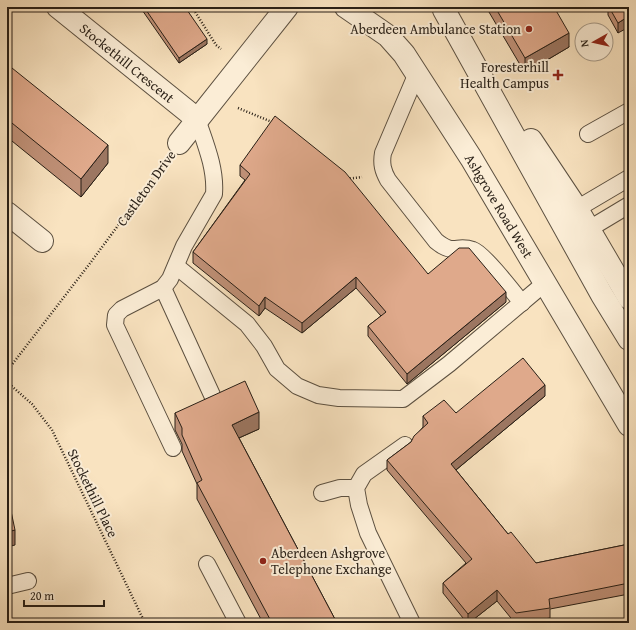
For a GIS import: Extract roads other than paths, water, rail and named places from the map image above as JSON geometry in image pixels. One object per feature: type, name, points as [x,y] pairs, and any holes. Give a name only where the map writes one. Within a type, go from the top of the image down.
[{"type":"street","name":"Stockethill Crescent","points":[[58,7],[197,119]]},
{"type":"street","name":"Castleton Drive","points":[[179,143],[287,7]]},
{"type":"street","name":"Ashgrove Road West","points":[[346,7],[388,36],[404,54],[471,158],[629,425]]},
{"type":"street","points":[[443,8],[568,219],[629,339]]},
{"type":"street","points":[[7,213],[42,241]]},
{"type":"street","points":[[568,219],[589,229],[629,298]]},
{"type":"lane","points":[[417,74],[383,154],[381,163],[384,173],[436,241],[444,247],[452,250],[464,248],[475,250],[522,303]]},
{"type":"lane","points":[[588,134],[629,111]]},
{"type":"lane","points":[[173,448],[115,325],[116,315],[122,309],[163,288],[170,279],[184,246],[214,194],[215,184],[213,170],[197,119]]},
{"type":"lane","points":[[568,219],[629,178]]},
{"type":"lane","points":[[589,229],[629,205]]},
{"type":"lane","points":[[176,266],[247,324],[264,346],[277,369],[297,386],[318,395],[338,398],[403,399],[449,364],[545,283]]},
{"type":"lane","points":[[163,288],[212,395]]},
{"type":"lane","points":[[405,446],[364,474],[356,488],[359,505],[368,533],[412,623]]},
{"type":"lane","points":[[322,493],[340,488],[356,488]]},
{"type":"lane","points":[[207,564],[238,623]]},
{"type":"lane","points":[[7,586],[28,581]]},
{"type":"place","name":"Aberdeen Ambulance Station","points":[[529,29]]},
{"type":"place","name":"Foresterhill Health Campus","points":[[558,75]]},
{"type":"place","name":"Aberdeen Ashgrove Telephone Exchange","points":[[263,561]]}]
